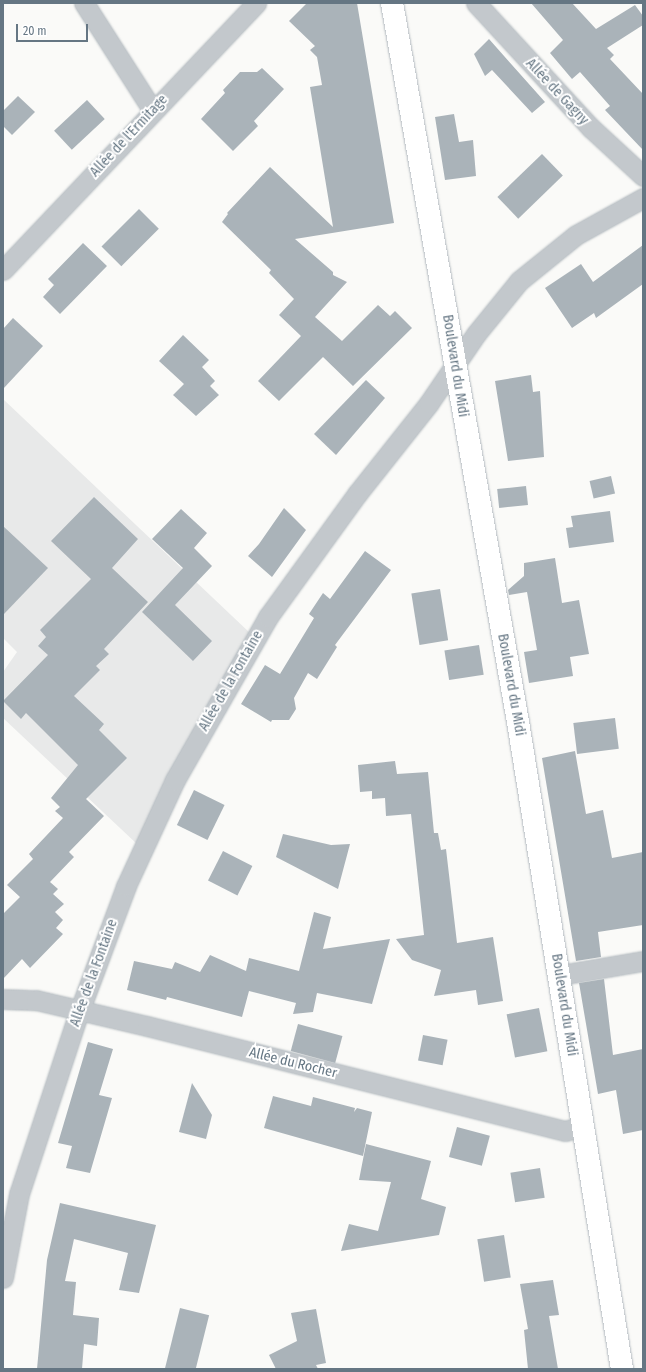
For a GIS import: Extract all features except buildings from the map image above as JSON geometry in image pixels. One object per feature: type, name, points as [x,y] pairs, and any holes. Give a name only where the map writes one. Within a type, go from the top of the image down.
[{"type":"street","points":[[84,3],[153,111]]},
{"type":"street","name":"Allée de l'Ermitage","points":[[3,270],[256,3]]},
{"type":"street","name":"Boulevard du Midi","points":[[392,3],[449,320],[454,365],[560,975],[582,1126],[622,1369]]},
{"type":"street","name":"Allée de Gagny","points":[[476,3],[585,122],[643,176]]},
{"type":"street","name":"Allée de la Fontaine","points":[[3,1278],[19,1194],[79,1012],[126,886],[176,780],[268,617],[357,494],[429,403],[476,334],[519,281],[576,235],[643,198]]},
{"type":"street","points":[[560,975],[643,961]]},
{"type":"street","name":"Allée du Rocher","points":[[3,999],[36,1000],[79,1012],[155,1028],[565,1131],[582,1126]]},
{"type":"shaded area","points":[[3,399],[250,633],[137,844],[3,718],[3,672],[17,652],[3,638]]}]
